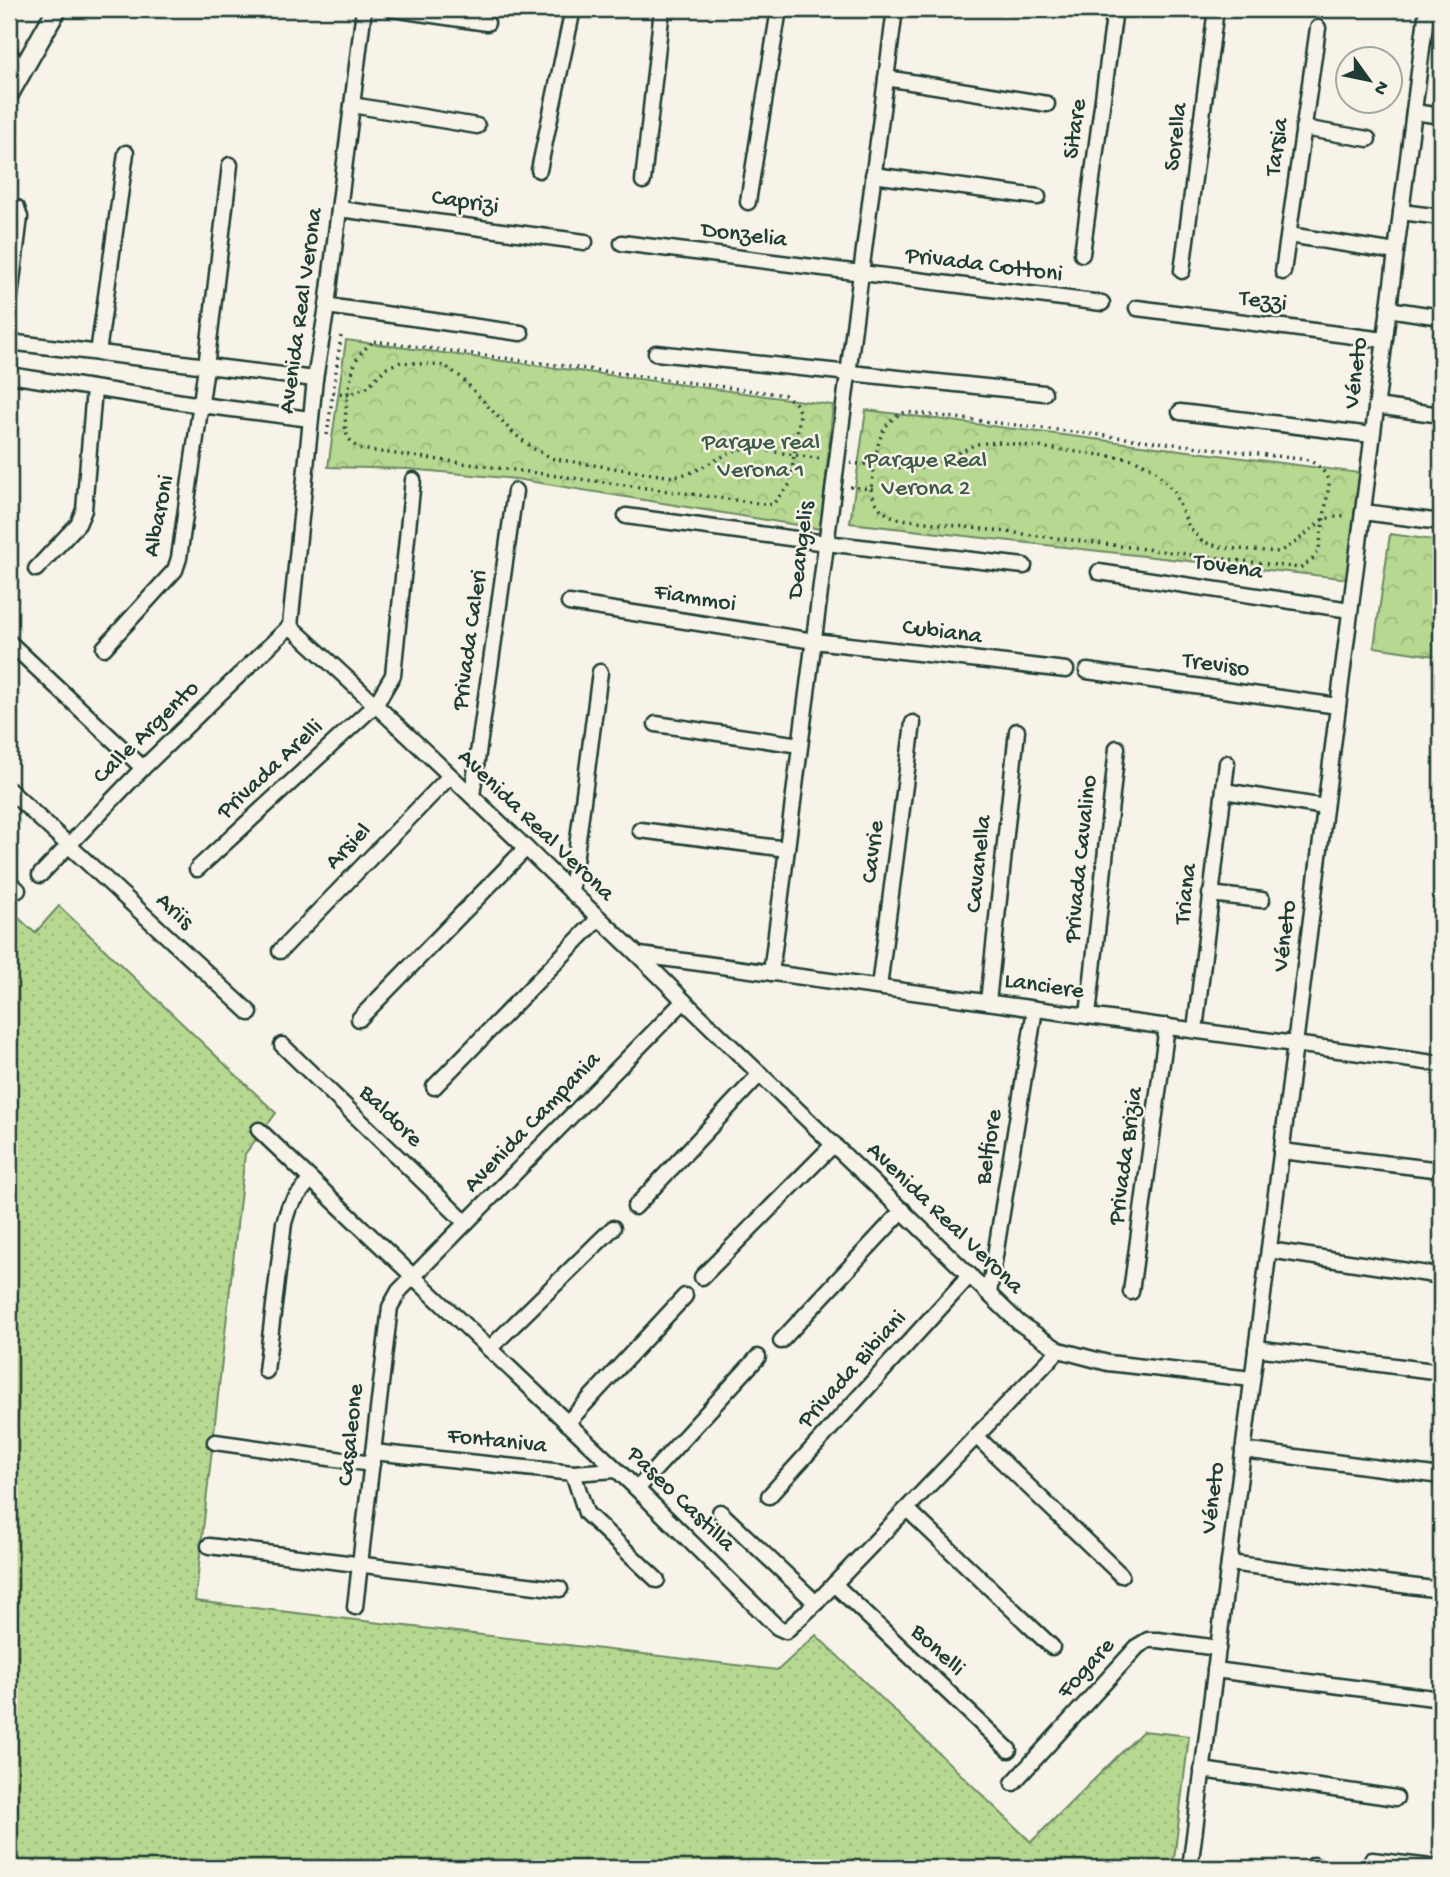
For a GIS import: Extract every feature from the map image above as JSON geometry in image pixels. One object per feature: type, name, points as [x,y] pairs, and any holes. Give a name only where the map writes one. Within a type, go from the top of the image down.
[{"type":"street","points":[[9,94],[57,9]]},
{"type":"street","name":"Avenida Real Verona","points":[[364,9],[310,419],[290,626],[640,955],[684,1001],[1019,1323],[1059,1350],[1108,1363],[1252,1379]]},
{"type":"street","points":[[392,9],[487,23]]},
{"type":"street","points":[[539,170],[573,9]]},
{"type":"street","points":[[643,181],[662,9]]},
{"type":"street","points":[[748,202],[779,9]]},
{"type":"street","name":"Deangelis","points":[[771,973],[895,9]]},
{"type":"street","name":"Sitare","points":[[1082,254],[1115,9]]},
{"type":"street","name":"Sorella","points":[[1182,271],[1216,9]]},
{"type":"street","name":"Véneto","points":[[1191,1868],[1427,9]]},
{"type":"street","name":"Tarsia","points":[[1283,272],[1318,28]]},
{"type":"street","points":[[9,52],[21,72]]},
{"type":"street","points":[[886,79],[1047,104]]},
{"type":"street","points":[[352,105],[477,126]]},
{"type":"street","points":[[1414,113],[1441,116]]},
{"type":"street","points":[[1303,128],[1368,139]]},
{"type":"street","points":[[98,353],[126,153]]},
{"type":"street","name":"Albaroni","points":[[104,648],[175,570],[179,558],[206,367],[230,165]]},
{"type":"street","points":[[873,175],[1038,197]]},
{"type":"street","points":[[9,212],[10,209],[17,208],[20,217],[9,305]]},
{"type":"street","name":"Caprizi","points":[[338,209],[585,242]]},
{"type":"street","points":[[1401,212],[1441,217]]},
{"type":"street","points":[[1289,235],[1396,252]]},
{"type":"street","name":"Donzelia","points":[[622,243],[860,274]]},
{"type":"street","name":"Privada Cottoni","points":[[860,274],[1102,303]]},
{"type":"street","points":[[327,306],[521,334]]},
{"type":"street","name":"Tezzi","points":[[1137,308],[1384,340]]},
{"type":"street","points":[[1388,309],[1441,317]]},
{"type":"street","points":[[9,342],[315,379]]},
{"type":"street","points":[[656,352],[1044,393]]},
{"type":"street","points":[[9,375],[310,419]]},
{"type":"street","points":[[36,569],[78,524],[84,510],[94,389]]},
{"type":"street","points":[[1376,405],[1441,415]]},
{"type":"street","points":[[1180,412],[1372,435]]},
{"type":"street","name":"Privada Arelli","points":[[197,869],[376,704],[393,675],[413,480]]},
{"type":"street","name":"Privada Caleri","points":[[472,796],[515,491]]},
{"type":"street","points":[[1363,512],[1441,522]]},
{"type":"street","points":[[626,516],[1024,566]]},
{"type":"street","name":"Tovena","points":[[1099,572],[1350,610]]},
{"type":"street","name":"Fiammoi","points":[[569,603],[814,640]]},
{"type":"street","name":"Calle Argento","points":[[40,875],[143,768],[290,626]]},
{"type":"street","name":"Cubiana","points":[[814,640],[1066,670]]},
{"type":"street","points":[[9,642],[143,768]]},
{"type":"street","name":"Treviso","points":[[1087,671],[1338,706]]},
{"type":"street","points":[[571,892],[600,672]]},
{"type":"street","name":"Cavrie","points":[[879,988],[913,723]]},
{"type":"street","points":[[656,724],[800,745]]},
{"type":"street","name":"Cavanella","points":[[988,1002],[1017,731]]},
{"type":"street","name":"Privada Cavalino","points":[[1088,1016],[1117,748]]},
{"type":"street","name":"Triana","points":[[1195,1030],[1227,763]]},
{"type":"street","name":"Arsiel","points":[[280,951],[450,776]]},
{"type":"street","name":"Ariis","points":[[9,790],[250,1013]]},
{"type":"street","points":[[1224,790],[1325,807]]},
{"type":"street","points":[[640,830],[787,849]]},
{"type":"street","points":[[359,1020],[526,848]]},
{"type":"street","points":[[1210,894],[1262,900]]},
{"type":"street","points":[[434,1087],[599,918]]},
{"type":"street","name":"Lanciere","points":[[640,955],[1441,1064]]},
{"type":"street","name":"Avenida Campania","points":[[413,1276],[684,1001]]},
{"type":"street","name":"Belfiore","points":[[989,1293],[1035,1009]]},
{"type":"street","name":"Privada Brizia","points":[[1131,1292],[1167,1027]]},
{"type":"street","name":"Baldore","points":[[282,1045],[466,1223]]},
{"type":"street","points":[[635,1207],[760,1074]]},
{"type":"street","name":"Paseo Castilla","points":[[259,1130],[637,1489],[777,1627],[786,1631],[1059,1350]]},
{"type":"street","points":[[702,1277],[834,1144]]},
{"type":"street","points":[[1281,1150],[1441,1170]]},
{"type":"street","points":[[266,1371],[284,1223],[289,1207],[310,1180]]},
{"type":"street","points":[[781,1341],[903,1210]]},
{"type":"street","points":[[489,1349],[613,1228]]},
{"type":"street","points":[[1269,1250],[1441,1276]]},
{"type":"street","name":"Privada Bibiani","points":[[769,1496],[970,1275]]},
{"type":"street","name":"Casaleone","points":[[355,1607],[390,1307],[399,1291],[413,1276]]},
{"type":"street","points":[[567,1423],[685,1296]]},
{"type":"street","points":[[1256,1348],[1441,1372]]},
{"type":"street","points":[[637,1489],[758,1357]]},
{"type":"street","points":[[976,1437],[1121,1575]]},
{"type":"street","name":"Fontaniva","points":[[215,1442],[373,1458],[573,1473],[616,1470]]},
{"type":"street","points":[[1243,1450],[1441,1476]]},
{"type":"street","points":[[573,1473],[586,1514],[657,1580]]},
{"type":"street","points":[[906,1509],[1052,1647]]},
{"type":"street","points":[[720,1512],[816,1603]]},
{"type":"street","points":[[209,1546],[560,1589]]},
{"type":"street","points":[[1229,1563],[1441,1590]]},
{"type":"street","name":"Bonelli","points":[[834,1584],[1009,1750]]},
{"type":"street","name":"Fogare","points":[[1013,1783],[1138,1646],[1148,1640],[1158,1640],[1218,1648]]},
{"type":"street","points":[[1215,1670],[1441,1699]]},
{"type":"street","points":[[1202,1770],[1396,1798]]},
{"type":"street","points":[[1372,1860],[1439,1868]]},
{"type":"path","points":[[326,444],[341,335]]},
{"type":"path","points":[[374,341],[757,391],[785,395],[796,404],[800,414],[795,455],[790,484],[772,505],[524,470],[372,452],[359,449],[351,443],[346,432],[349,395],[355,363],[363,350],[374,341]]},
{"type":"path","points":[[333,392],[349,395],[367,387],[387,367],[401,362],[445,366],[461,377],[512,432],[534,449],[554,459],[673,477],[694,472],[733,452],[750,448],[824,459]]},
{"type":"path","points":[[906,412],[1310,460],[1328,476],[1329,485],[1319,549],[1312,560],[1300,568],[888,516],[879,509],[873,499],[871,489],[875,465],[880,436],[884,429],[895,415],[906,412]]},
{"type":"path","points":[[849,463],[913,469],[930,467],[976,444],[998,442],[1133,459],[1155,470],[1174,492],[1189,527],[1203,542],[1225,548],[1279,552],[1324,519],[1363,512]]},
{"type":"path","points":[[846,487],[871,489]]},
{"type":"green space","name":"Parque real Verona 1","points":[[346,340],[833,405],[821,529],[516,479],[409,469],[328,467]]},
{"type":"green space","name":"Parque Real Verona 2","points":[[866,410],[1360,473],[1349,579],[850,523]]},
{"type":"green space","points":[[1390,534],[1441,541],[1441,657],[1374,647]]},
{"type":"green space","points":[[59,906],[276,1113],[245,1154],[195,1601],[778,1670],[816,1635],[1031,1842],[1143,1731],[1189,1736],[1173,1868],[9,1868],[9,909],[35,933]]}]
